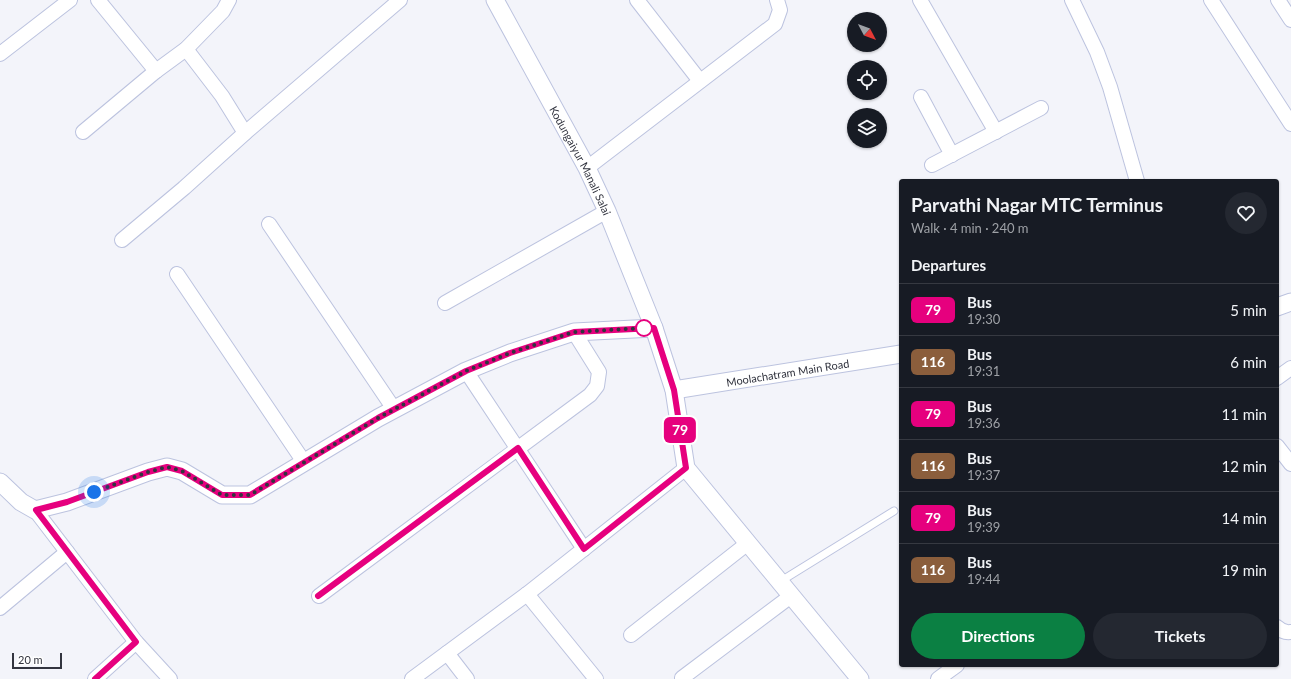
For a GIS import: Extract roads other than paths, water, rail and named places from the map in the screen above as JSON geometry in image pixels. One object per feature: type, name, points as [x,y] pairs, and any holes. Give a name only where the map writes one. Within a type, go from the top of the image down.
[{"type":"street","points":[[0,54],[70,0]]},
{"type":"street","points":[[98,0],[156,71]]},
{"type":"street","points":[[83,132],[156,71],[186,49],[223,11],[229,0]]},
{"type":"street","points":[[122,240],[189,184],[245,133],[400,0]]},
{"type":"street","name":"Kodungaiyur Manali Salai","points":[[495,0],[587,168],[607,211],[654,328],[674,390],[686,468]]},
{"type":"street","points":[[638,0],[700,81]]},
{"type":"street","points":[[587,168],[775,24],[780,10],[777,0]]},
{"type":"street","points":[[920,0],[996,132]]},
{"type":"street","points":[[1072,0],[1097,52],[1110,87],[1136,179]]},
{"type":"street","points":[[1210,0],[1291,124]]},
{"type":"street","points":[[1278,0],[1291,20]]},
{"type":"street","points":[[186,49],[222,96],[245,133]]},
{"type":"street","points":[[921,97],[952,155]]},
{"type":"street","points":[[932,165],[1041,108]]},
{"type":"street","points":[[445,303],[607,211]]},
{"type":"street","points":[[269,224],[394,409]]},
{"type":"street","points":[[176,274],[304,462]]},
{"type":"street","points":[[36,510],[67,502],[148,472],[167,467],[182,471],[222,495],[250,495],[394,409],[466,371],[510,353],[574,332],[654,328]]},
{"type":"street","points":[[318,596],[590,394],[598,386],[598,372],[574,332]]},
{"type":"street","name":"Moolachatram Main Road","points":[[674,390],[899,354]]},
{"type":"street","points":[[1279,377],[1291,368]]},
{"type":"street","points":[[466,371],[584,549]]},
{"type":"street","points":[[1279,449],[1291,464]]},
{"type":"street","points":[[412,679],[527,594],[686,468],[860,679]]},
{"type":"street","points":[[0,482],[21,502],[36,510],[164,677]]},
{"type":"street","points":[[632,634],[748,543]]},
{"type":"street","points":[[0,608],[67,552]]},
{"type":"street","points":[[527,594],[596,679]]},
{"type":"street","points":[[682,678],[791,596]]},
{"type":"street","points":[[1279,629],[1288,633],[1291,632]]},
{"type":"street","points":[[95,679],[136,642]]},
{"type":"street","points":[[447,653],[467,679]]},
{"type":"street","points":[[938,679],[954,667]]},
{"type":"lane","points":[[780,582],[894,511]]}]
